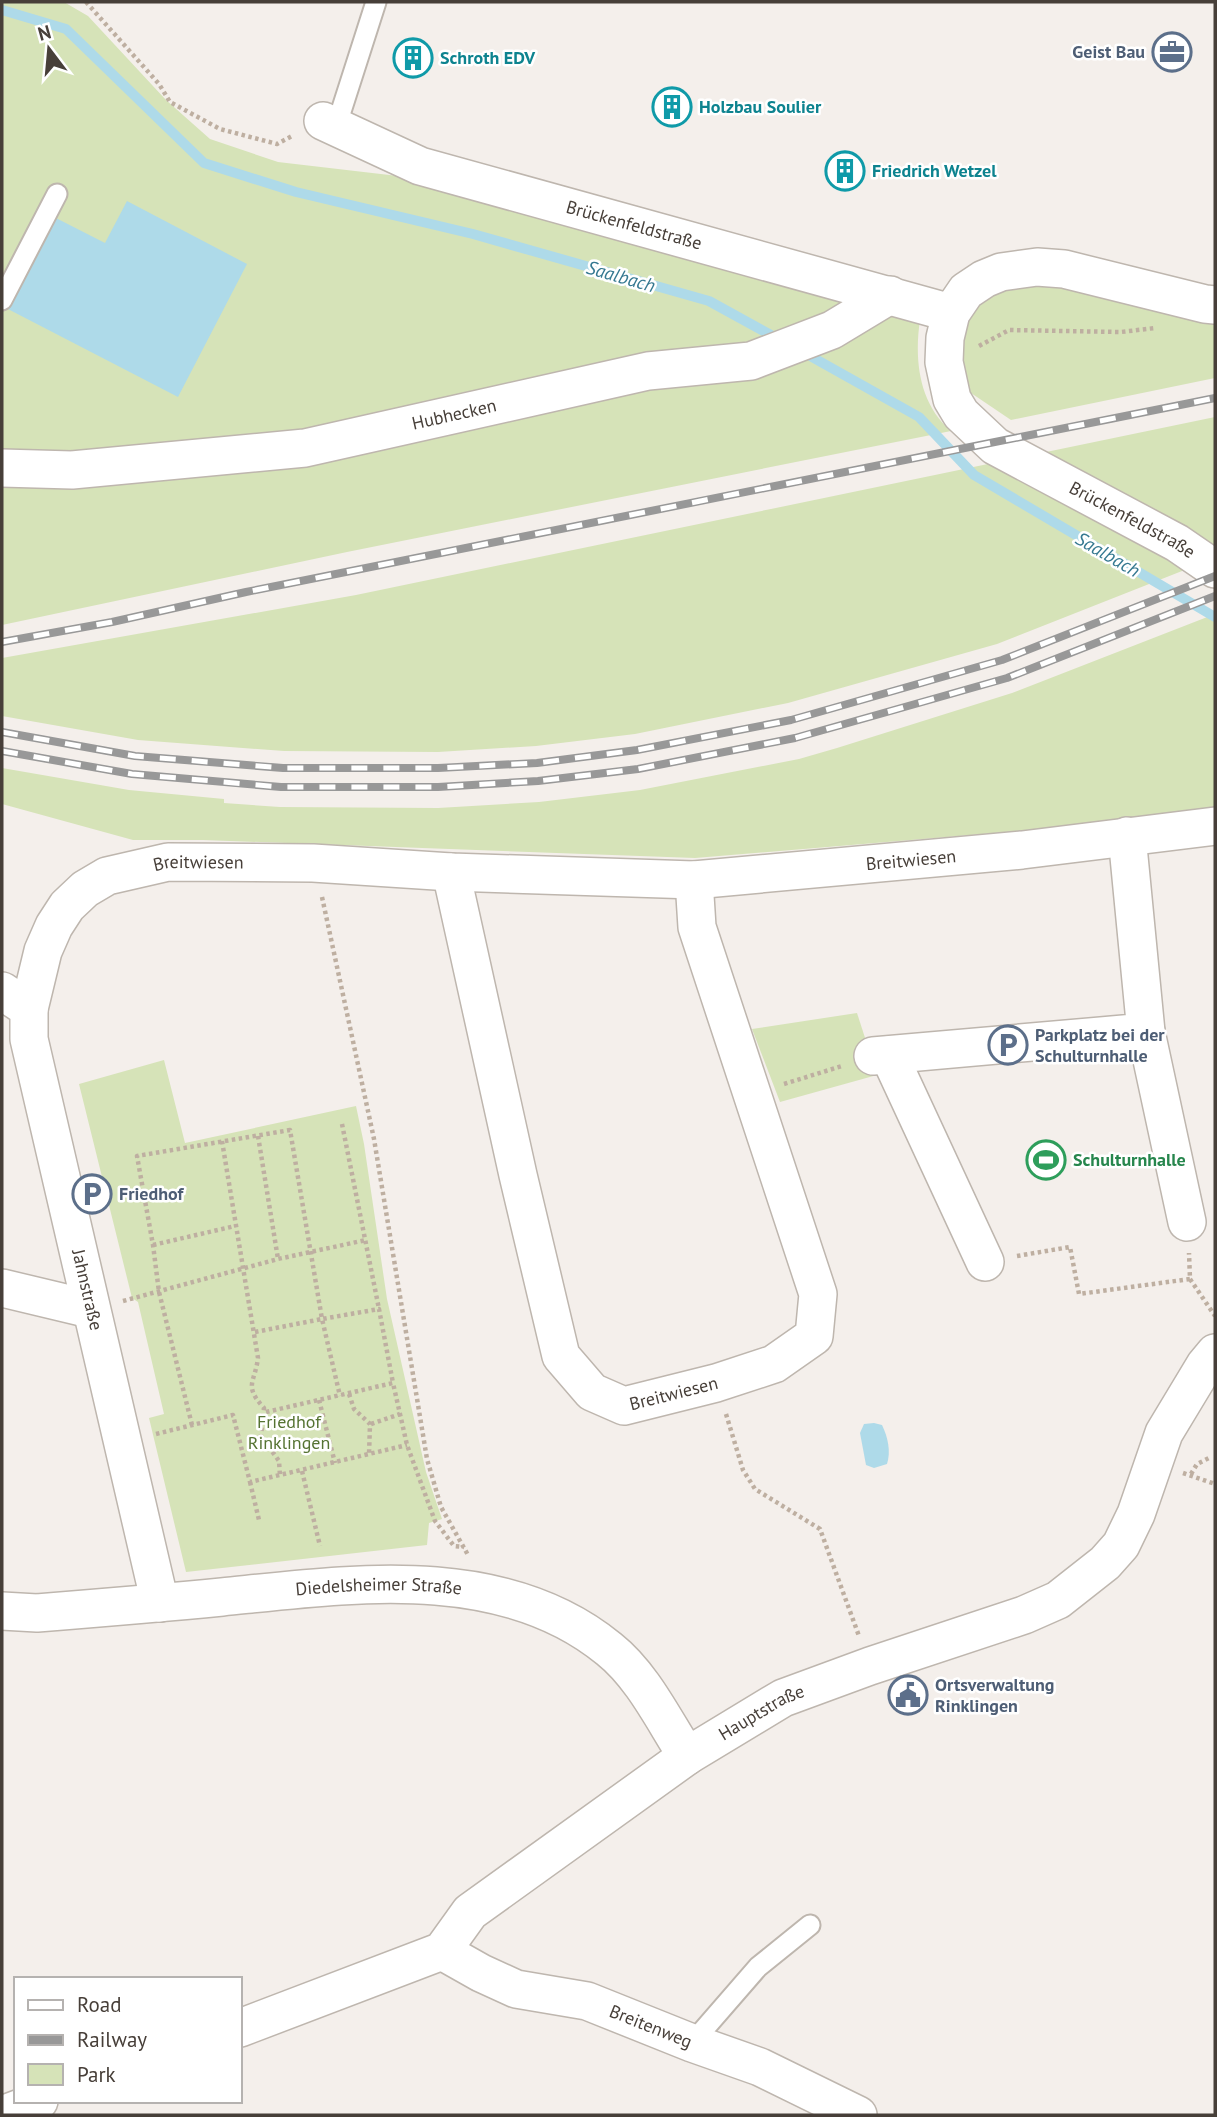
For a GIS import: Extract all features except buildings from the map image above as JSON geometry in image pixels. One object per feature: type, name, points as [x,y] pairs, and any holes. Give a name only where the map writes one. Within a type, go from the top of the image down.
[{"type":"street","name":"Brückenfeldstraße","points":[[329,124],[420,166],[951,313]]},
{"type":"street","name":"Brückenfeldstraße","points":[[1215,304],[1205,304],[1064,269],[1037,267],[1001,272],[966,291],[951,313],[945,338],[944,362],[952,399],[961,414],[995,446],[1177,543],[1215,569]]},
{"type":"street","name":"Hubhecken","points":[[2,468],[72,470],[305,448],[648,371],[751,361],[832,330],[890,295]]},
{"type":"street","name":"Breitwiesen","points":[[15,1000],[54,926],[67,906],[85,889],[107,876],[167,862],[313,863],[452,872],[694,880],[1022,850],[1215,826]]},
{"type":"street","points":[[1127,836],[1146,1032],[1187,1222]]},
{"type":"street","name":"Breitwiesen","points":[[452,872],[518,1175],[561,1356],[592,1392],[624,1406],[716,1383],[774,1364],[814,1336],[818,1294],[697,928],[694,880]]},
{"type":"street","name":"Jahnstraße","points":[[15,1000],[29,1039],[160,1603]]},
{"type":"street","points":[[985,1262],[881,1056],[1146,1032]]},
{"type":"street","points":[[2,1288],[90,1308]]},
{"type":"street","name":"Hauptstraße","points":[[442,1951],[470,1912],[687,1756],[783,1698],[1024,1615],[1058,1600],[1105,1563],[1121,1545],[1136,1514],[1164,1433],[1215,1353]]},
{"type":"street","name":"Diedelsheimer Straße","points":[[2,1611],[37,1613],[345,1585],[426,1585],[482,1592],[535,1608],[579,1626],[612,1651],[639,1681],[687,1756]]},
{"type":"street","points":[[242,2027],[442,1951]]},
{"type":"street","name":"Breitenweg","points":[[442,1951],[516,1989],[587,2001],[760,2067],[858,2115]]},
{"type":"street","points":[[2,2115],[34,2103]]},
{"type":"lane","points":[[329,124],[376,2]]},
{"type":"lane","points":[[2,300],[57,194]]},
{"type":"lane","points":[[692,2043],[758,1967],[810,1925]]},
{"type":"path","points":[[86,2],[159,84],[170,102],[220,130],[276,144],[329,124]]},
{"type":"path","points":[[944,362],[1009,330],[1121,332],[1161,328]]},
{"type":"path","points":[[313,863],[329,925],[374,1139],[427,1459],[441,1507],[464,1546],[482,1592]]},
{"type":"path","points":[[751,1092],[881,1056]]},
{"type":"path","points":[[342,1124],[407,1445],[435,1521],[454,1546],[464,1546]]},
{"type":"path","points":[[192,1425],[159,1292],[136,1156],[290,1130],[322,1319],[340,1396]]},
{"type":"path","points":[[258,1136],[278,1259]]},
{"type":"path","points":[[222,1141],[258,1358],[250,1385],[254,1396],[266,1412]]},
{"type":"path","points":[[1187,1222],[1190,1279],[1215,1317]]},
{"type":"path","points":[[153,1245],[235,1226]]},
{"type":"path","points":[[90,1308],[278,1259],[366,1240]]},
{"type":"path","points":[[985,1262],[1070,1247],[1079,1294],[1190,1279]]},
{"type":"path","points":[[255,1332],[379,1309]]},
{"type":"path","points":[[266,1412],[393,1383]]},
{"type":"path","points":[[716,1383],[743,1470],[755,1489],[820,1529],[870,1666]]},
{"type":"path","points":[[349,1394],[354,1409],[370,1424],[369,1455]]},
{"type":"path","points":[[320,1400],[335,1463]]},
{"type":"path","points":[[266,1412],[261,1436],[279,1461],[280,1476]]},
{"type":"path","points":[[149,1435],[233,1415],[259,1520]]},
{"type":"path","points":[[370,1424],[400,1415]]},
{"type":"path","points":[[250,1482],[407,1445]]},
{"type":"path","points":[[1191,1474],[1197,1464],[1209,1458]]},
{"type":"path","points":[[302,1471],[320,1546]]},
{"type":"green space","points":[[2,2],[64,2],[88,16],[166,100],[210,139],[278,162],[415,178],[920,320],[918,350],[921,380],[932,408],[951,431],[347,552],[2,625]]},
{"type":"green space","points":[[1029,276],[1215,307],[1215,378],[1011,420],[971,393],[954,363],[970,303]]},
{"type":"green space","points":[[1215,417],[1215,558],[997,644],[788,703],[635,734],[536,746],[438,752],[284,751],[138,740],[2,716],[2,658],[356,595]]},
{"type":"green space","points":[[1215,614],[1215,807],[1019,831],[695,858],[203,840],[133,840],[2,804],[2,768],[129,790],[224,799],[224,803],[280,807],[438,808],[539,802],[640,790],[799,759],[837,748],[1012,693]]},
{"type":"green space","points":[[857,1013],[877,1075],[780,1102],[752,1029]]},
{"type":"green space","name":"Friedhof Rinklingen","points":[[164,1060],[185,1143],[356,1106],[387,1299],[426,1472],[442,1519],[429,1523],[427,1545],[186,1572],[149,1418],[164,1414],[138,1302],[132,1298],[79,1084]]},
{"type":"water","points":[[127,201],[247,264],[178,397],[4,307],[52,216],[105,243]]},
{"type":"water","points":[[864,1424],[882,1425],[889,1450],[887,1464],[874,1468],[866,1465],[860,1433]]},
{"type":"waterway","name":"Saalbach","points":[[2,10],[66,29],[204,163],[296,192],[473,234],[709,301],[780,340]]},
{"type":"waterway","name":"Saalbach","points":[[803,352],[919,417],[974,475],[1215,617]]},
{"type":"railway","points":[[2,642],[1215,398]]},
{"type":"railway","points":[[2,732],[135,756],[283,768],[438,768],[537,763],[637,750],[791,720],[1002,660],[1215,576]]},
{"type":"railway","points":[[2,751],[132,774],[281,787],[438,787],[538,781],[638,769],[795,738],[1007,678],[1215,596]]},
{"type":"place","name":"Geist Bau","points":[[1172,52]]},
{"type":"place","name":"Schroth EDV","points":[[413,58]]},
{"type":"place","name":"Holzbau Soulier","points":[[672,107]]},
{"type":"place","name":"Friedrich Wetzel","points":[[845,171]]},
{"type":"place","name":"Parkplatz bei der Schulturnhalle","points":[[1008,1045]]},
{"type":"place","name":"Schulturnhalle","points":[[1046,1160]]},
{"type":"place","name":"Friedhof","points":[[92,1194]]},
{"type":"place","name":"Ortsverwaltung Rinklingen","points":[[908,1695]]}]
